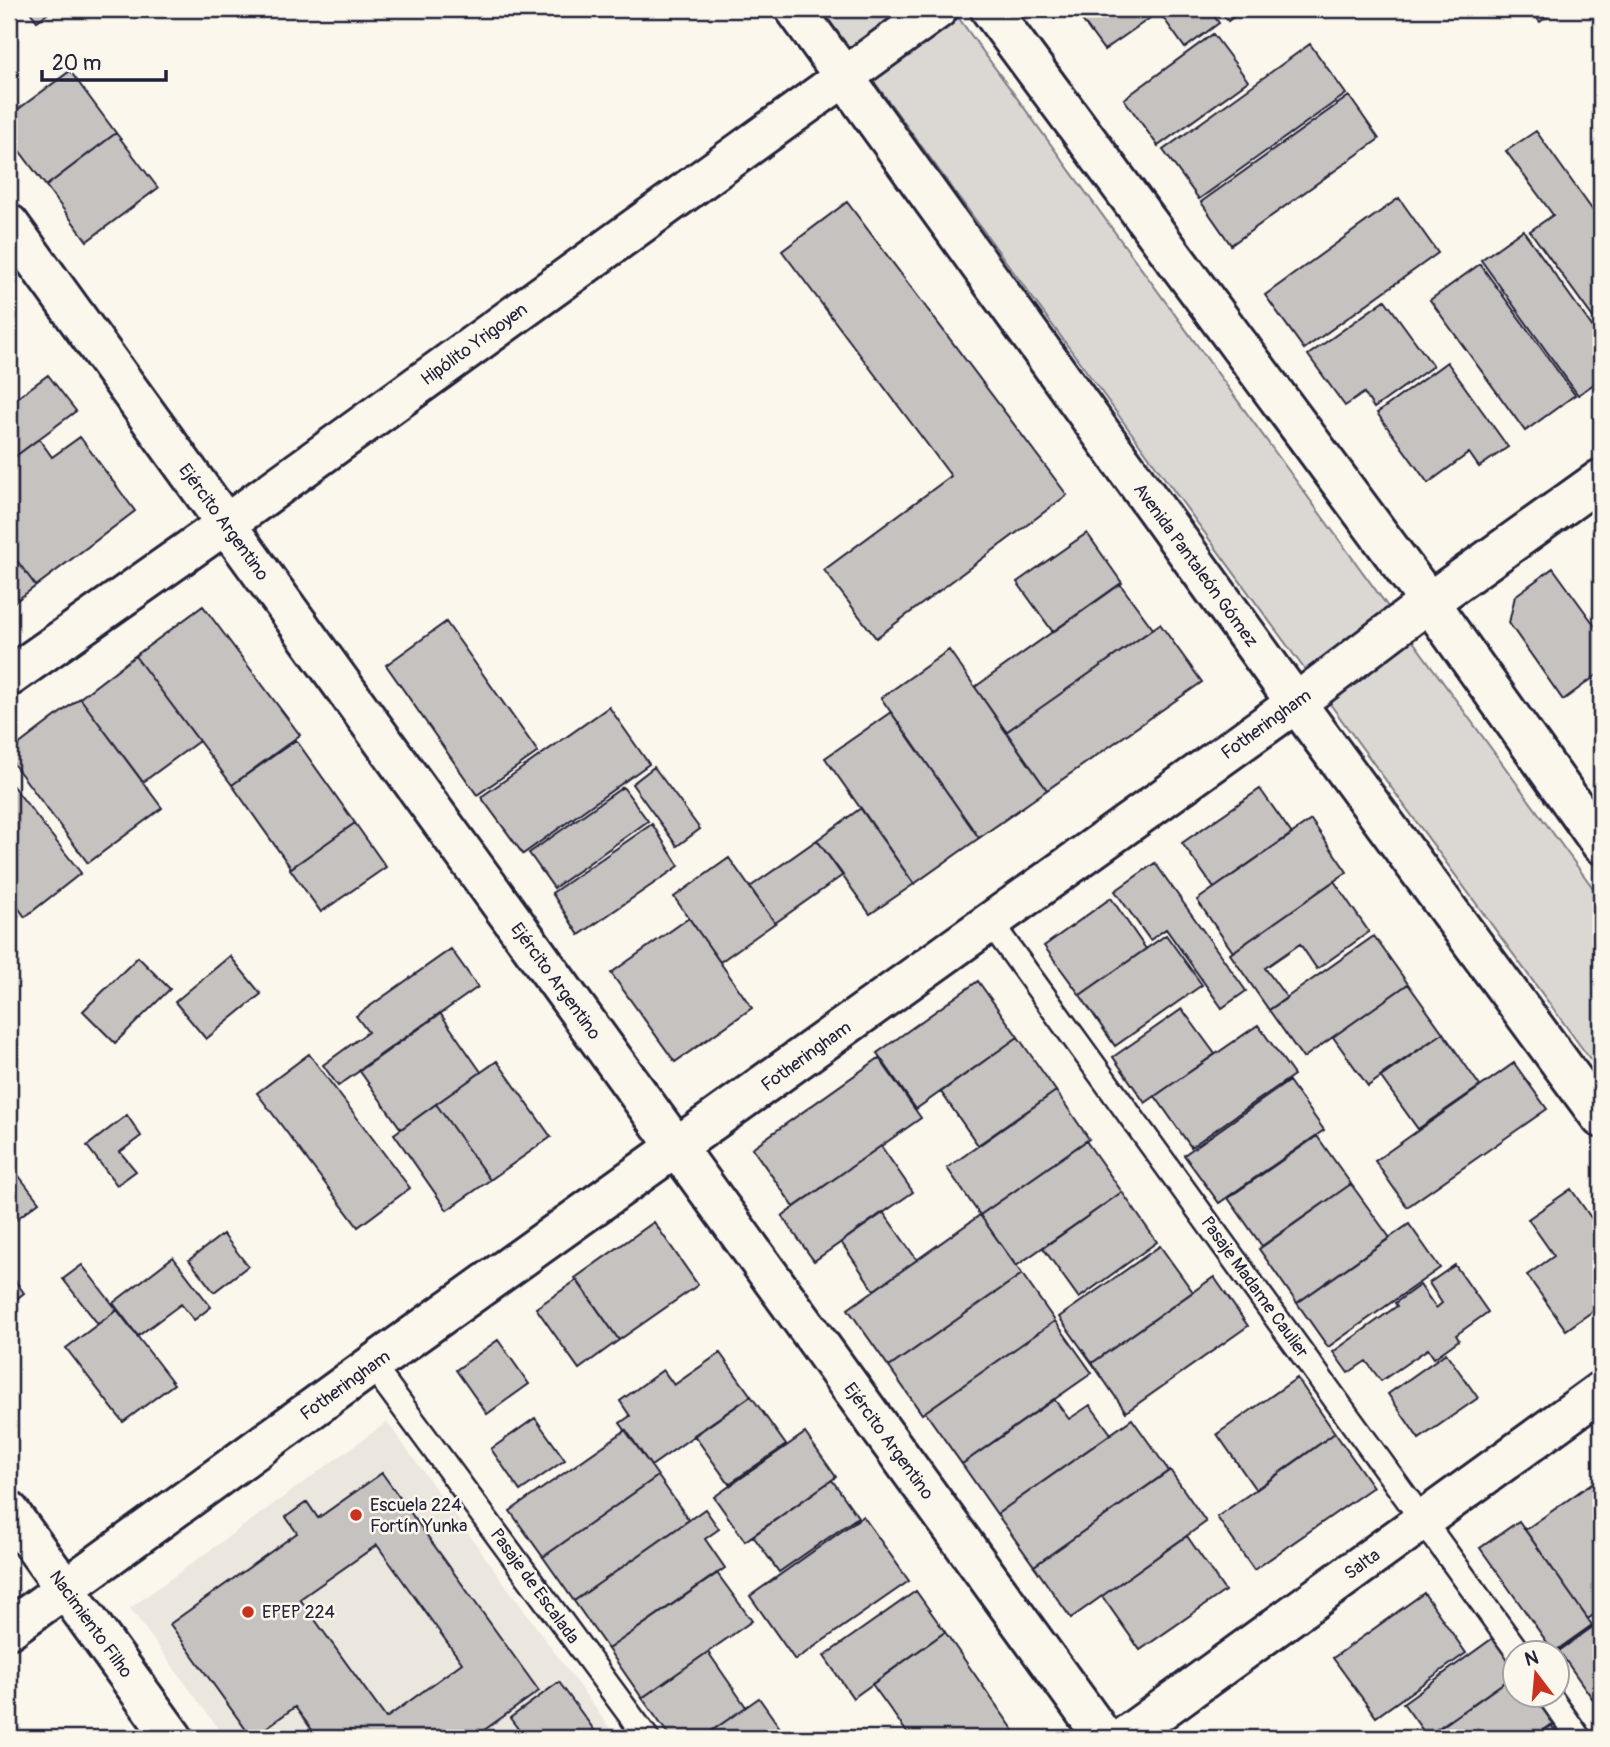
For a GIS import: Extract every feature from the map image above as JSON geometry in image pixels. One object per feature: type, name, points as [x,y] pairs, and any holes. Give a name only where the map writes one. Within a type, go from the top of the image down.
[{"type":"street","name":"Avenida Pantaleón Gómez","points":[[794,9],[1296,703],[1601,1118]]},
{"type":"street","name":"Hipólito Yrigoyen","points":[[9,677],[226,524],[938,9]]},
{"type":"street","points":[[990,9],[1429,602],[1601,844]]},
{"type":"street","name":"Ejército Argentino","points":[[9,224],[1104,1738]]},
{"type":"street","name":"Fotheringham","points":[[9,1629],[372,1365],[1296,703],[1429,602],[1601,479]]},
{"type":"street","name":"Salta","points":[[1123,1738],[1601,1391]]},
{"type":"street","name":"Nacimiento Filho","points":[[9,1511],[173,1738]]},
{"type":"lane","name":"Pasaje Madame Caulier","points":[[990,923],[1507,1638]]},
{"type":"lane","name":"Pasaje de Escalada","points":[[372,1365],[647,1738]]},
{"type":"lane","points":[[1557,1708],[1579,1738]]},
{"type":"shaded area","points":[[821,9],[952,9],[1601,899],[1601,1074]]},
{"type":"shaded area","name":"Escuela 224 Fortín Yunka","points":[[387,1422],[617,1738],[225,1738],[130,1608]]},
{"type":"building","points":[[28,9],[54,9],[37,21]]},
{"type":"building","points":[[1074,9],[1144,9],[1150,18],[1104,50]]},
{"type":"building","points":[[1157,9],[1209,9],[1219,23],[1185,48]]},
{"type":"building","points":[[1219,9],[1244,9],[1228,21]]},
{"type":"building","points":[[1529,9],[1557,9],[1540,22]]},
{"type":"building","points":[[1213,34],[1248,81],[1158,146],[1124,99]]},
{"type":"building","points":[[1310,44],[1346,94],[1199,199],[1163,150]]},
{"type":"building","points":[[70,71],[116,133],[46,186],[9,137],[9,116]]},
{"type":"building","points":[[1349,96],[1379,139],[1231,245],[1201,202]]},
{"type":"building","points":[[1536,131],[1601,222],[1601,320],[1597,323],[1530,231],[1553,215],[1506,151]]},
{"type":"building","points":[[116,133],[158,188],[87,241],[46,186]]},
{"type":"building","points":[[1399,198],[1438,253],[1304,349],[1265,295]]},
{"type":"building","points":[[847,202],[1067,495],[876,638],[824,570],[951,476],[782,251]]},
{"type":"building","points":[[1523,230],[1601,339],[1601,379],[1578,395],[1481,260]]},
{"type":"building","points":[[1480,264],[1575,395],[1525,431],[1430,300]]},
{"type":"building","points":[[1385,300],[1433,366],[1374,408],[1364,393],[1345,406],[1308,355]]},
{"type":"building","points":[[1447,362],[1508,447],[1479,467],[1469,453],[1428,483],[1377,413]]},
{"type":"building","points":[[48,375],[76,411],[9,461],[9,404]]},
{"type":"building","points":[[80,437],[135,511],[36,586],[9,550],[9,461],[39,439],[52,457]]},
{"type":"building","points":[[1087,533],[1122,583],[1053,632],[1017,582]]},
{"type":"building","points":[[9,550],[36,586],[9,606]]},
{"type":"building","points":[[1553,568],[1601,634],[1601,672],[1563,700],[1509,623],[1515,596]]},
{"type":"building","points":[[1120,584],[1153,629],[1006,732],[975,687]]},
{"type":"building","points":[[203,606],[300,735],[232,785],[135,656]]},
{"type":"building","points":[[446,622],[538,752],[477,795],[386,665]]},
{"type":"building","points":[[1160,624],[1202,682],[1047,790],[1006,732]]},
{"type":"building","points":[[949,650],[1047,790],[979,838],[881,698]]},
{"type":"building","points":[[135,656],[199,741],[143,782],[80,698]]},
{"type":"building","points":[[80,698],[162,808],[88,863],[9,758],[9,752]]},
{"type":"building","points":[[609,707],[649,764],[523,854],[481,797]]},
{"type":"building","points":[[891,712],[979,838],[914,884],[825,758]]},
{"type":"building","points":[[296,740],[355,823],[291,868],[232,785]]},
{"type":"building","points":[[654,767],[700,829],[677,846],[632,784]]},
{"type":"building","points":[[9,781],[81,873],[25,917],[9,895]]},
{"type":"building","points":[[623,787],[648,821],[554,888],[529,853]]},
{"type":"building","points":[[1260,789],[1292,834],[1214,888],[1182,843]]},
{"type":"building","points":[[861,808],[914,884],[870,914],[817,840]]},
{"type":"building","points":[[1311,820],[1347,872],[1233,952],[1197,900]]},
{"type":"building","points":[[355,823],[386,867],[321,912],[290,869]]},
{"type":"building","points":[[652,824],[679,866],[579,935],[552,893]]},
{"type":"building","points":[[817,840],[843,875],[775,923],[750,887]]},
{"type":"building","points":[[729,858],[775,923],[720,962],[674,897]]},
{"type":"building","points":[[1155,863],[1246,991],[1222,1008],[1166,929],[1150,940],[1115,891]]},
{"type":"building","points":[[1334,881],[1369,932],[1317,969],[1300,944],[1265,968],[1287,998],[1269,1010],[1230,954]]},
{"type":"building","points":[[1111,898],[1146,949],[1080,995],[1044,946]]},
{"type":"building","points":[[9,904],[19,916],[9,924]]},
{"type":"building","points":[[689,918],[752,1008],[675,1062],[611,973]]},
{"type":"building","points":[[1166,935],[1202,985],[1115,1046],[1080,995]]},
{"type":"building","points":[[1374,936],[1408,984],[1303,1058],[1269,1010]]},
{"type":"building","points":[[451,949],[478,987],[338,1086],[323,1065],[368,1032],[356,1016]]},
{"type":"building","points":[[230,956],[261,994],[206,1039],[175,1002]]},
{"type":"building","points":[[138,957],[170,989],[115,1043],[83,1011]]},
{"type":"building","points":[[978,981],[1018,1037],[916,1109],[877,1053]]},
{"type":"building","points":[[1408,984],[1443,1033],[1368,1086],[1333,1037]]},
{"type":"building","points":[[1182,1009],[1215,1054],[1145,1103],[1113,1057]]},
{"type":"building","points":[[440,1013],[481,1072],[401,1129],[359,1070]]},
{"type":"building","points":[[1258,1025],[1294,1075],[1191,1147],[1155,1096]]},
{"type":"building","points":[[1443,1033],[1480,1086],[1418,1129],[1380,1076]]},
{"type":"building","points":[[1018,1037],[1056,1091],[978,1145],[941,1092]]},
{"type":"building","points":[[309,1054],[410,1188],[358,1227],[257,1093]]},
{"type":"building","points":[[879,1058],[921,1118],[794,1207],[752,1148]]},
{"type":"building","points":[[497,1061],[551,1137],[490,1180],[436,1104]]},
{"type":"building","points":[[1514,1063],[1547,1109],[1407,1207],[1375,1161]]},
{"type":"building","points":[[1289,1081],[1324,1130],[1219,1203],[1184,1155]]},
{"type":"building","points":[[1056,1091],[1089,1139],[980,1215],[947,1168]]},
{"type":"building","points":[[436,1104],[490,1180],[447,1210],[394,1134]]},
{"type":"building","points":[[127,1115],[141,1136],[120,1152],[136,1171],[117,1185],[87,1146]]},
{"type":"building","points":[[1317,1136],[1351,1184],[1262,1246],[1228,1198]]},
{"type":"building","points":[[1086,1141],[1122,1192],[1016,1266],[980,1215]]},
{"type":"building","points":[[881,1146],[913,1192],[814,1261],[782,1216]]},
{"type":"building","points":[[9,1163],[39,1202],[9,1225]]},
{"type":"building","points":[[1351,1184],[1390,1238],[1297,1303],[1259,1249]]},
{"type":"building","points":[[1571,1189],[1601,1232],[1601,1308],[1566,1330],[1527,1275],[1554,1256],[1528,1219]]},
{"type":"building","points":[[1122,1192],[1157,1242],[1079,1298],[1043,1248]]},
{"type":"building","points":[[883,1212],[917,1260],[874,1290],[841,1242]]},
{"type":"building","points":[[980,1215],[1022,1274],[889,1367],[848,1309]]},
{"type":"building","points":[[654,1222],[698,1285],[619,1340],[575,1278]]},
{"type":"building","points":[[1409,1224],[1440,1268],[1328,1347],[1297,1303]]},
{"type":"building","points":[[223,1234],[248,1266],[214,1292],[189,1260]]},
{"type":"building","points":[[1160,1246],[1193,1292],[1092,1363],[1059,1317]]},
{"type":"building","points":[[173,1257],[211,1307],[194,1320],[181,1304],[138,1336],[113,1303]]},
{"type":"building","points":[[82,1265],[117,1310],[98,1324],[63,1279]]},
{"type":"building","points":[[1455,1265],[1488,1312],[1456,1335],[1459,1340],[1434,1358],[1428,1349],[1381,1381],[1366,1361],[1348,1373],[1333,1352],[1397,1306],[1395,1303],[1420,1285],[1436,1308],[1442,1303],[1429,1283]]},
{"type":"building","points":[[9,1272],[24,1293],[9,1305]]},
{"type":"building","points":[[1022,1274],[1055,1321],[922,1414],[889,1367]]},
{"type":"building","points":[[1214,1277],[1248,1326],[1126,1412],[1092,1363]]},
{"type":"building","points":[[577,1280],[619,1340],[579,1369],[536,1308]]},
{"type":"building","points":[[117,1310],[174,1384],[123,1422],[66,1348]]},
{"type":"building","points":[[1055,1321],[1092,1373],[962,1464],[925,1412]]},
{"type":"building","points":[[498,1340],[529,1384],[487,1414],[456,1370]]},
{"type":"building","points":[[720,1353],[751,1396],[651,1466],[620,1423],[630,1416],[620,1401],[663,1370],[674,1385]]},
{"type":"building","points":[[1446,1353],[1478,1398],[1419,1439],[1388,1394]]},
{"type":"building","points":[[1297,1378],[1335,1433],[1256,1490],[1217,1434]]},
{"type":"building","points":[[751,1396],[786,1445],[729,1484],[694,1435]]},
{"type":"building","points":[[1054,1399],[1069,1419],[1090,1405],[1111,1434],[997,1514],[962,1464]]},
{"type":"building","points":[[535,1418],[565,1460],[520,1491],[491,1449]]},
{"type":"building","points":[[1132,1419],[1169,1471],[1034,1566],[997,1514]]},
{"type":"building","points":[[626,1430],[658,1476],[543,1557],[510,1511]]},
{"type":"building","points":[[805,1433],[836,1477],[745,1541],[714,1497]]},
{"type":"building","points":[[1335,1433],[1373,1487],[1254,1570],[1217,1517]]},
{"type":"building","points":[[1170,1470],[1206,1522],[1071,1618],[1034,1566]]},
{"type":"building","name":"EPEP 224","points":[[382,1473],[539,1691],[473,1738],[318,1738],[295,1707],[252,1738],[170,1624],[297,1533],[286,1517],[307,1502],[318,1518]],"holes":[[[377,1545],[462,1663],[386,1718],[300,1599]]]},
{"type":"building","points":[[658,1476],[689,1520],[574,1601],[543,1557]]},
{"type":"building","points":[[832,1480],[858,1517],[779,1572],[753,1536]]},
{"type":"building","points":[[1595,1481],[1601,1490],[1601,1609],[1588,1619],[1525,1530]]},
{"type":"building","points":[[705,1509],[719,1529],[705,1539],[725,1568],[608,1649],[574,1601]]},
{"type":"building","points":[[863,1516],[909,1581],[795,1660],[750,1596]]},
{"type":"building","points":[[1519,1521],[1592,1625],[1572,1639],[1544,1638],[1480,1548]]},
{"type":"building","points":[[1187,1536],[1225,1591],[1140,1650],[1102,1596]]},
{"type":"building","points":[[717,1573],[752,1621],[642,1698],[608,1649]]},
{"type":"building","points":[[916,1591],[945,1632],[853,1698],[824,1656]]},
{"type":"building","points":[[1424,1593],[1466,1653],[1376,1717],[1333,1658]]},
{"type":"building","points":[[1601,1621],[1601,1702],[1597,1705],[1572,1669],[1572,1642]]},
{"type":"building","points":[[945,1632],[1017,1735],[1013,1738],[911,1738],[872,1684]]},
{"type":"building","points":[[1493,1638],[1502,1651],[1502,1684],[1427,1736],[1403,1703]]},
{"type":"building","points":[[708,1652],[746,1707],[701,1738],[671,1738],[642,1698]]},
{"type":"building","points":[[559,1682],[600,1738],[525,1738],[510,1718]]},
{"type":"building","points":[[1502,1684],[1502,1708],[1543,1708],[1554,1724],[1533,1738],[1447,1738],[1440,1728]]},
{"type":"building","points":[[759,1698],[787,1738],[703,1737],[746,1707]]},
{"type":"building","points":[[9,1722],[20,1738],[9,1738]]},
{"type":"building","points":[[1551,1725],[1561,1738],[1533,1738]]},
{"type":"place","name":"Escuela 224 Fortín Yunka","points":[[356,1515]]},
{"type":"place","name":"EPEP 224","points":[[248,1612]]}]
